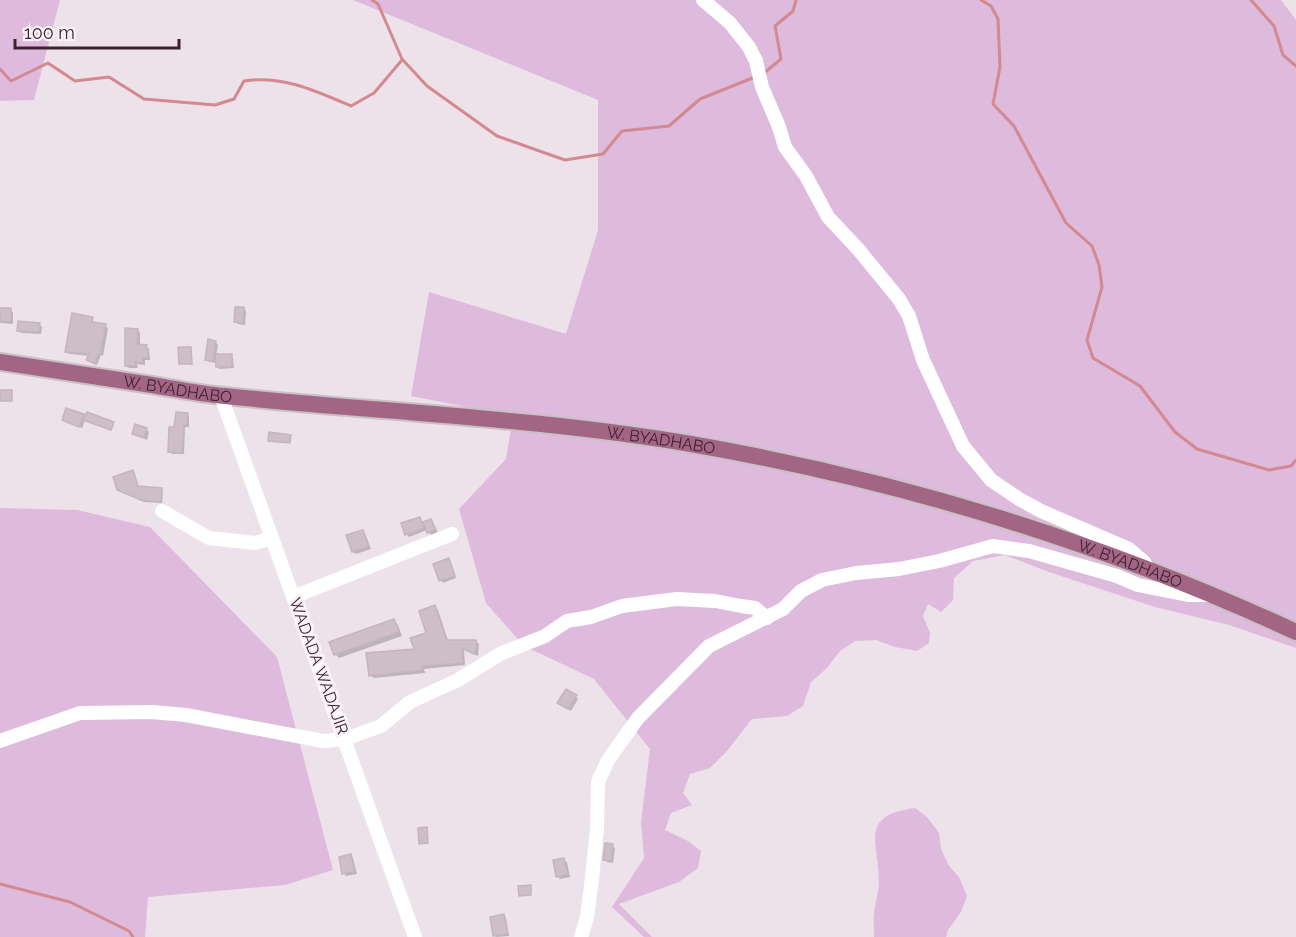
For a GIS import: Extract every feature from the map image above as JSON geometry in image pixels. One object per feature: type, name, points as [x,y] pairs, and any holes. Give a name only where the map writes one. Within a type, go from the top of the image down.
[{"type":"main road","name":"W. BYADHABO","points":[[0,362],[221,396],[580,428],[757,456],[971,509],[1149,570],[1296,632]]},
{"type":"street","points":[[703,0],[730,23],[749,47],[756,61],[762,87],[785,147],[806,176],[828,217],[899,298],[909,316],[923,360],[963,446],[991,480],[1009,493],[1041,511],[1129,549],[1144,562],[1149,570]]},
{"type":"street","name":"WADADA WADAJIR","points":[[221,396],[415,937]]},
{"type":"street","points":[[162,511],[209,538],[255,543],[272,538]]},
{"type":"street","points":[[293,597],[452,534]]},
{"type":"street","points":[[581,937],[587,917],[592,878],[597,830],[598,782],[608,760],[638,718],[709,646],[783,609],[801,591],[822,580],[939,561],[993,546],[1029,551],[1117,576],[1138,585],[1188,595],[1213,596]]},
{"type":"street","points":[[0,741],[80,713],[115,712],[186,715],[323,741],[345,739],[381,726],[410,702],[458,680],[500,654],[545,636],[567,621],[622,606],[677,599],[715,601],[754,608],[767,618]]},
{"type":"shaded area","points":[[0,0],[60,0],[34,100],[0,101]]},
{"type":"shaded area","points":[[353,0],[1281,0],[1296,20],[1296,648],[1229,625],[1155,607],[1005,555],[973,561],[954,578],[953,600],[941,612],[928,604],[923,616],[930,633],[929,643],[917,651],[895,647],[876,640],[855,641],[840,651],[827,668],[811,682],[803,706],[787,716],[752,719],[727,751],[710,768],[690,774],[683,793],[692,805],[671,813],[665,830],[688,841],[701,851],[698,868],[679,882],[619,904],[652,937],[644,937],[612,907],[644,858],[641,822],[650,749],[594,679],[524,646],[486,603],[459,509],[506,459],[513,416],[411,396],[429,292],[566,334],[598,230],[598,100]]},
{"type":"shaded area","points":[[0,508],[77,510],[150,527],[277,657],[333,870],[285,885],[148,897],[145,937],[0,937]]},
{"type":"shaded area","points":[[915,808],[927,817],[939,833],[941,849],[949,866],[959,877],[967,896],[961,912],[948,930],[946,937],[874,937],[874,916],[879,881],[876,832],[885,817]]},
{"type":"building","points":[[235,307],[244,307],[243,323],[234,322]]},
{"type":"building","points":[[0,308],[11,308],[11,322],[0,321]]},
{"type":"building","points":[[72,313],[93,317],[92,322],[106,324],[100,355],[98,354],[95,364],[86,360],[89,354],[65,352]]},
{"type":"building","points":[[18,321],[40,323],[39,332],[17,331]]},
{"type":"building","points":[[125,328],[138,329],[137,344],[147,345],[148,358],[143,358],[142,363],[135,362],[136,366],[125,366]]},
{"type":"building","points":[[208,339],[216,341],[213,361],[205,360]]},
{"type":"building","points":[[178,347],[191,347],[192,364],[179,364]]},
{"type":"building","points":[[215,354],[232,354],[232,367],[216,367]]},
{"type":"building","points":[[0,390],[12,390],[12,401],[0,401]]},
{"type":"building","points":[[66,408],[84,414],[79,427],[62,420]]},
{"type":"building","points":[[87,412],[114,422],[111,430],[83,420]]},
{"type":"building","points":[[176,412],[188,413],[187,425],[184,425],[182,453],[168,452],[169,427],[174,427]]},
{"type":"building","points":[[135,424],[147,428],[144,438],[132,434]]},
{"type":"building","points":[[269,432],[291,435],[290,443],[268,441]]},
{"type":"building","points":[[133,470],[138,486],[162,488],[161,502],[141,500],[117,490],[113,477]]},
{"type":"building","points":[[420,517],[424,528],[405,535],[401,523]]},
{"type":"building","points":[[431,519],[436,530],[427,533],[423,522]]},
{"type":"building","points":[[363,530],[369,546],[352,552],[346,535]]},
{"type":"building","points":[[449,558],[455,576],[439,581],[433,564]]},
{"type":"building","points":[[435,605],[447,640],[476,640],[477,648],[474,654],[462,648],[463,663],[422,666],[422,670],[369,676],[366,653],[414,649],[410,638],[426,633],[419,611]]},
{"type":"building","points":[[394,619],[399,632],[334,655],[329,642]]},
{"type":"building","points":[[566,689],[577,695],[568,709],[557,703]]},
{"type":"building","points":[[427,827],[428,843],[419,844],[418,828]]},
{"type":"building","points":[[605,843],[613,844],[611,861],[603,860]]},
{"type":"building","points":[[351,854],[355,871],[342,874],[339,857]]},
{"type":"building","points":[[564,858],[568,875],[556,877],[553,860]]},
{"type":"building","points":[[531,885],[531,895],[519,896],[518,886]]},
{"type":"building","points":[[504,914],[508,934],[493,936],[490,917]]},
{"type":"waterway","points":[[372,0],[378,4],[402,59],[427,86],[497,136],[565,160],[603,154],[622,131],[669,126],[700,99],[755,77]]},
{"type":"waterway","points":[[764,73],[781,59],[775,26],[793,11],[796,0]]},
{"type":"waterway","points":[[981,0],[991,6],[998,19],[1000,67],[993,104],[1014,126],[1066,223],[1092,246],[1099,265],[1102,287],[1087,340],[1093,358],[1140,386],[1175,432],[1197,449],[1269,470],[1291,466],[1296,460]]},
{"type":"waterway","points":[[1251,0],[1274,26],[1283,55],[1296,66]]},
{"type":"waterway","points":[[0,69],[11,81],[48,63],[75,81],[109,77],[144,99],[215,105],[234,99],[244,81],[272,80],[299,86],[351,106],[374,93],[402,60]]},
{"type":"waterway","points":[[0,884],[70,902],[129,931],[133,937]]}]
